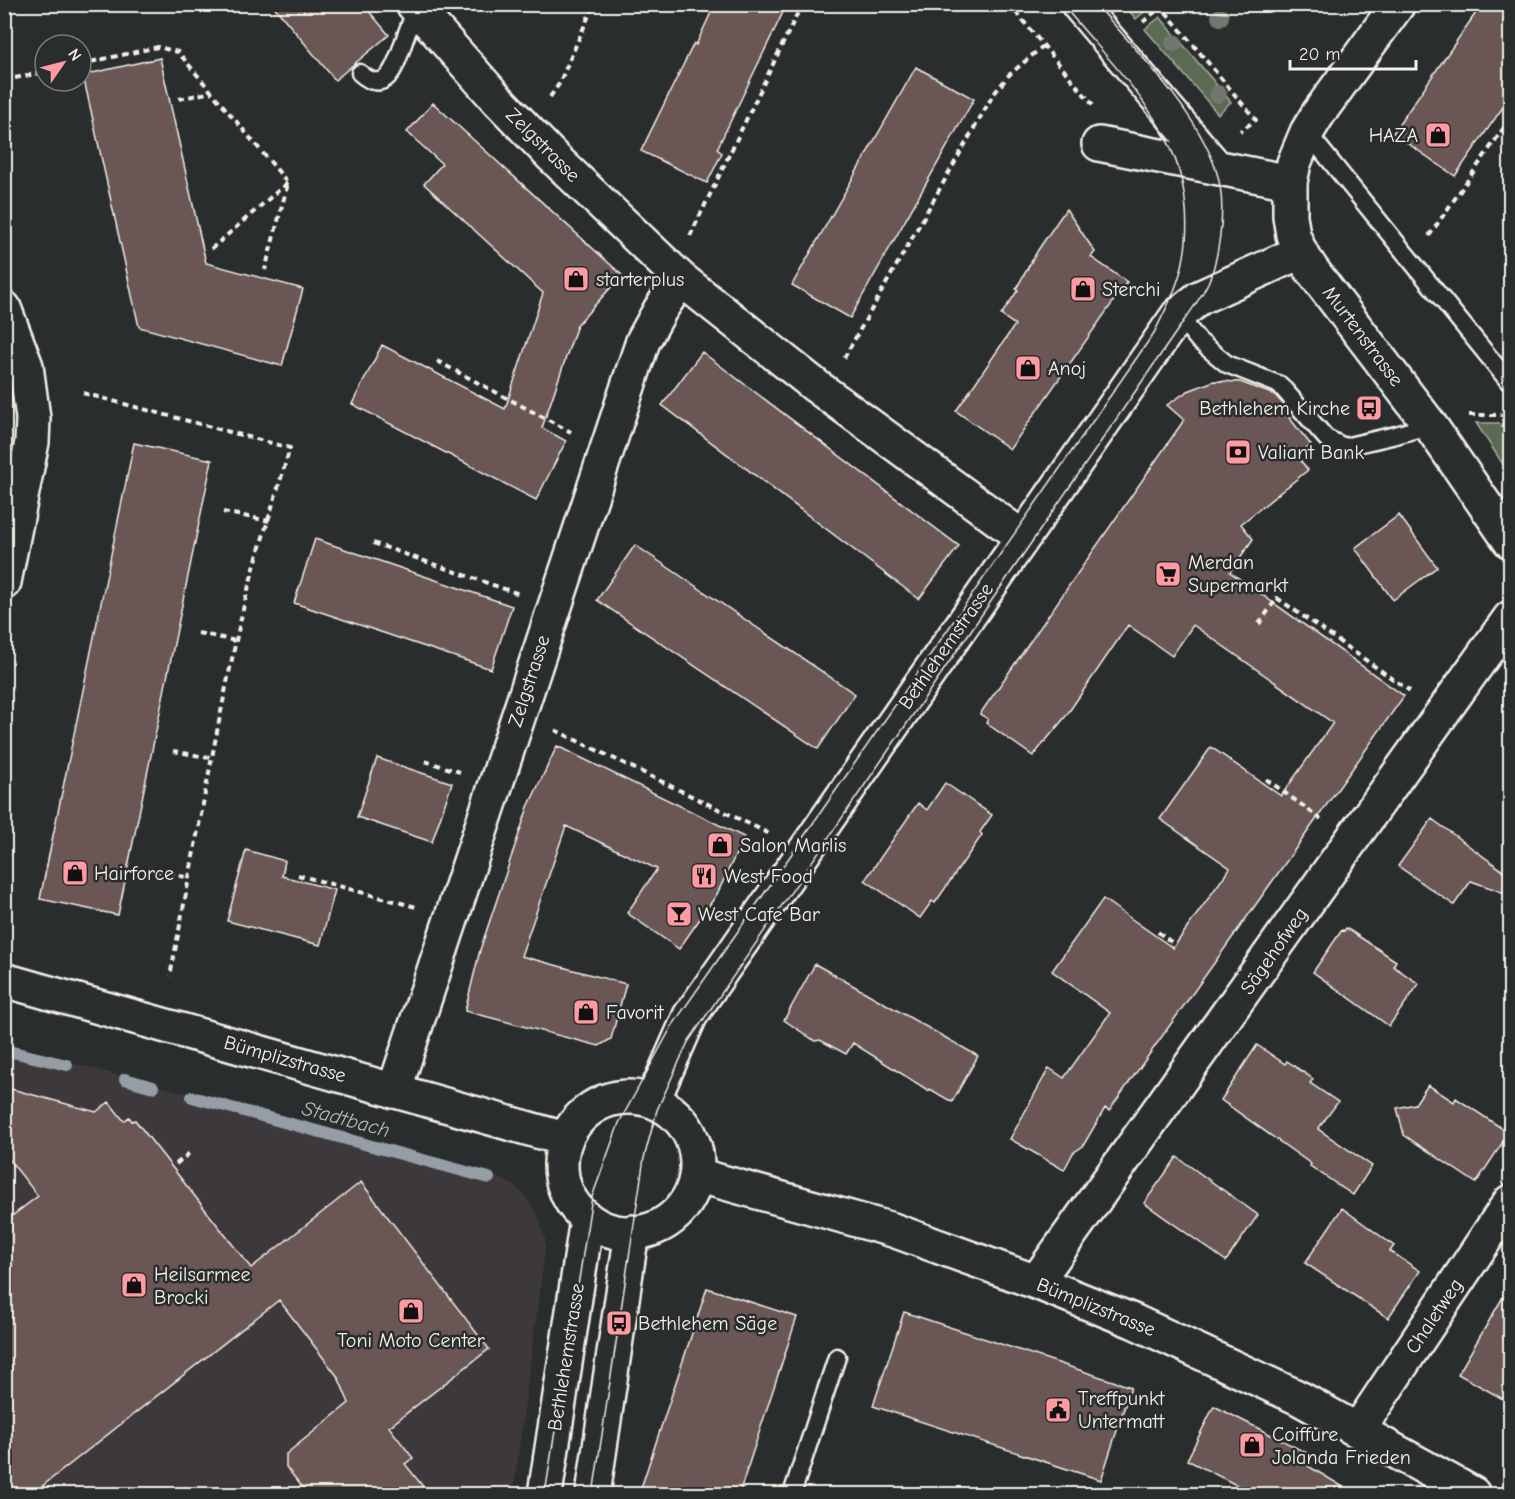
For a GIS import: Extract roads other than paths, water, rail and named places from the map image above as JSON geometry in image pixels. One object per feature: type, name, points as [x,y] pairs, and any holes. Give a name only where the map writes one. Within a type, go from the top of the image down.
[{"type":"street","points":[[1078,4],[1216,167]]},
{"type":"street","name":"Murtenstrasse","points":[[1398,4],[1307,132],[1294,163],[1290,182],[1290,216],[1293,235],[1300,252],[1430,425],[1510,541]]},
{"type":"street","name":"Zelgstrasse","points":[[415,6],[496,98],[552,156],[681,279],[816,386],[1022,537]]},
{"type":"street","points":[[1114,147],[1290,182]]},
{"type":"street","name":"Bethlehemstrasse","points":[[653,1100],[690,1016],[1178,315],[1199,298],[1218,288],[1300,252]]},
{"type":"street","name":"Zelgstrasse","points":[[394,1091],[643,341],[681,279]]},
{"type":"street","points":[[4,308],[26,366],[33,418],[32,442],[4,582]]},
{"type":"street","name":"Sägehofweg","points":[[1036,1282],[1510,618]]},
{"type":"street","name":"Bümplizstrasse","points":[[4,980],[565,1138]]},
{"type":"street","points":[[633,1096],[653,1100],[669,1109],[682,1122],[692,1138],[698,1155],[697,1174],[692,1192],[682,1208],[670,1220],[654,1229],[619,1233],[603,1228],[587,1219],[567,1192],[561,1174],[561,1156],[565,1138],[574,1123],[586,1111],[601,1102],[633,1096]]},
{"type":"street","name":"Bümplizstrasse","points":[[697,1174],[893,1230],[1036,1282],[1133,1321],[1299,1398],[1473,1494]]},
{"type":"street","name":"Chaletweg","points":[[1358,1430],[1510,1202]]},
{"type":"street","name":"Bethlehemstrasse","points":[[545,1494],[587,1219]]},
{"type":"street","points":[[593,1494],[632,1232]]},
{"type":"lane","points":[[360,73],[367,79],[376,81],[383,80],[393,72],[415,6]]},
{"type":"lane","points":[[1307,132],[1510,383]]},
{"type":"lane","points":[[1178,315],[1199,341],[1227,364],[1280,385],[1326,438],[1344,447],[1430,425]]},
{"type":"lane","points":[[792,1494],[837,1357]]},
{"type":"waterway","name":"Stadtbach","points":[[4,1050],[67,1065]]},
{"type":"waterway","name":"Stadtbach","points":[[125,1079],[153,1087]]},
{"type":"waterway","name":"Stadtbach","points":[[192,1097],[489,1178]]},
{"type":"tram line","points":[[545,1494],[592,1197],[619,1123],[672,1026],[1154,333],[1177,283],[1186,246],[1187,226],[1183,187],[1171,150],[1141,99],[1062,4]]},
{"type":"tram line","points":[[593,1494],[644,1158],[657,1110],[688,1042],[1193,308],[1213,271],[1220,235],[1222,200],[1218,175],[1206,145],[1163,81],[1096,4]]},
{"type":"place","name":"HAZA","points":[[1438,135]]},
{"type":"place","name":"starterplus","points":[[576,279]]},
{"type":"place","name":"Sterchi","points":[[1083,289]]},
{"type":"place","name":"Anoj","points":[[1028,368]]},
{"type":"place","name":"Bethlehem Kirche","points":[[1369,408]]},
{"type":"place","name":"Valiant Bank","points":[[1238,452]]},
{"type":"place","name":"Merdan Supermarkt","points":[[1168,574]]},
{"type":"place","name":"Salon Marlis","points":[[720,845]]},
{"type":"place","name":"Hairforce","points":[[75,873]]},
{"type":"place","name":"West Food","points":[[704,876]]},
{"type":"place","name":"West Cafe Bar","points":[[679,914]]},
{"type":"place","name":"Favorit","points":[[586,1012]]},
{"type":"place","name":"Heilsarmee Brocki","points":[[134,1285]]},
{"type":"place","name":"Toni Moto Center","points":[[411,1311]]},
{"type":"place","name":"Bethlehem Säge","points":[[619,1323]]},
{"type":"place","name":"Treffpunkt Untermatt","points":[[1058,1410]]},
{"type":"place","name":"Coiffure Jolanda Frieden","points":[[1252,1445]]}]
